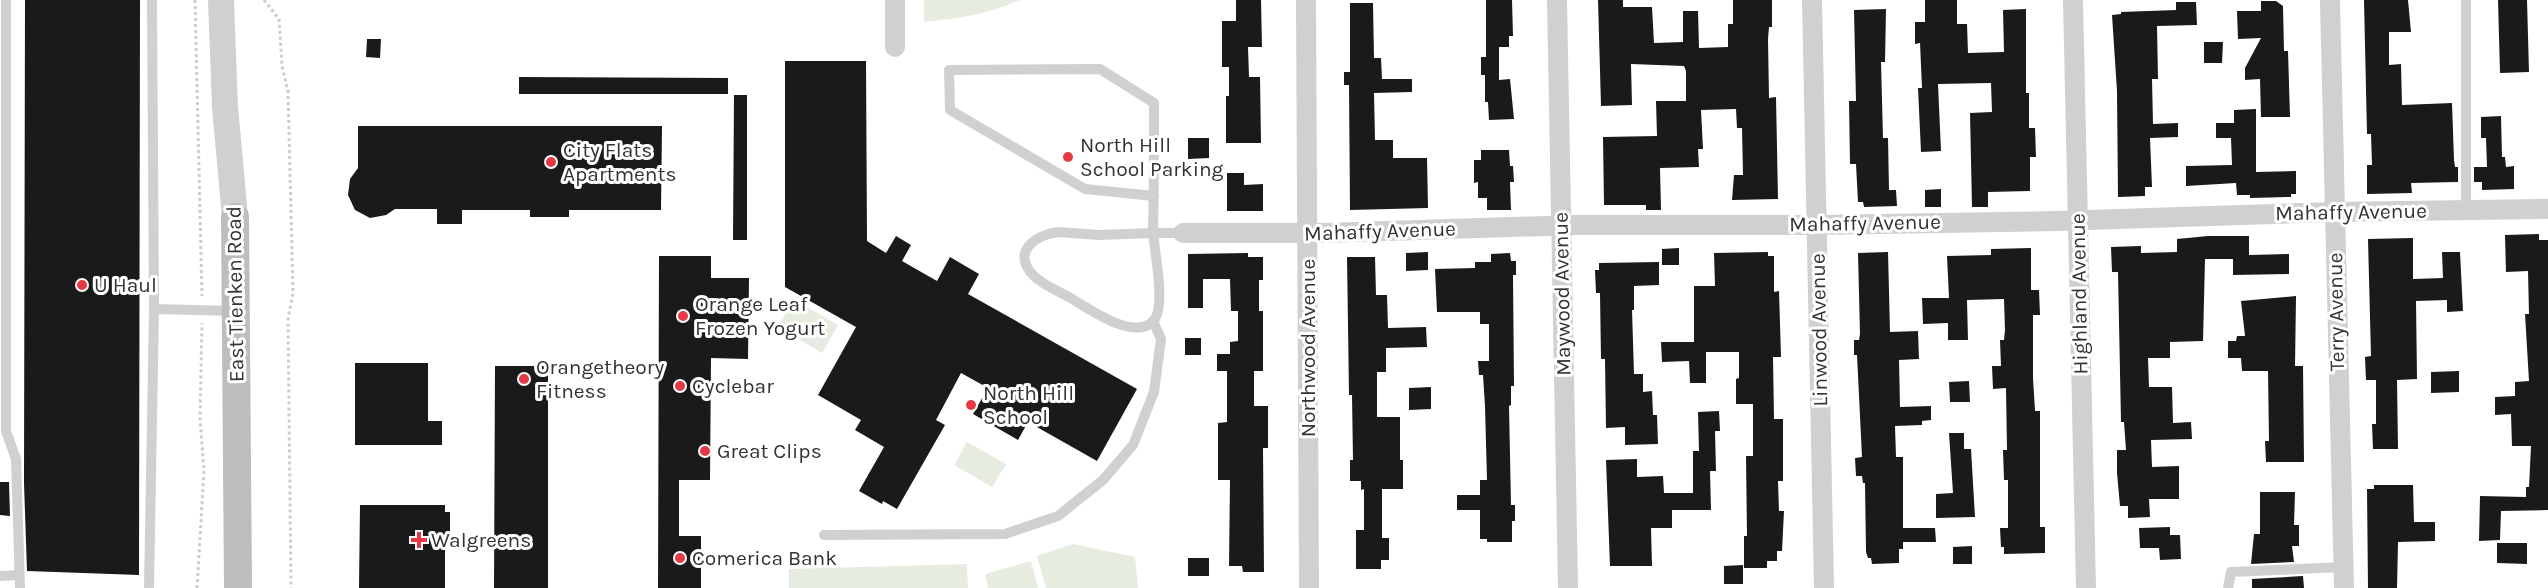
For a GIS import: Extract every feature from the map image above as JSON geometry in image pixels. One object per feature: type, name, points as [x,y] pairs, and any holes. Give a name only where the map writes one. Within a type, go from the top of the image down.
[{"type":"main road","name":"East Tienken Road","points":[[235,217],[238,588]]},
{"type":"street","name":"East Tienken Road","points":[[221,0],[225,107],[235,217]]},
{"type":"street","points":[[895,0],[895,47]]},
{"type":"street","name":"Northwood Avenue","points":[[1306,0],[1309,588]]},
{"type":"street","name":"Maywood Avenue","points":[[1557,0],[1568,588]]},
{"type":"street","name":"Linwood Avenue","points":[[1812,0],[1824,588]]},
{"type":"street","name":"Highland Avenue","points":[[2073,0],[2086,588]]},
{"type":"street","name":"Terry Avenue","points":[[2330,0],[2344,588]]},
{"type":"street","name":"Mahaffy Avenue","points":[[1183,233],[1307,233],[1560,225],[1818,225],[2548,209]]},
{"type":"lane","points":[[6,0],[6,431],[16,459],[20,588]]},
{"type":"lane","points":[[149,588],[154,309],[152,0]]},
{"type":"lane","points":[[2466,0],[2466,210]]},
{"type":"lane","points":[[1154,196],[1085,189],[950,110],[949,70],[1100,69],[1155,103],[1154,196],[1153,233],[1159,303],[1156,317],[1149,326],[1137,328],[1118,325],[1036,278],[1025,263],[1026,249],[1031,241],[1043,234],[1058,232],[1100,235],[1153,233],[1183,233]]},
{"type":"lane","points":[[154,309],[236,311]]},
{"type":"lane","points":[[824,535],[1005,534],[1058,516],[1103,480],[1133,445],[1154,392],[1161,339],[1152,321]]},
{"type":"lane","points":[[2228,588],[2231,572],[2343,567]]},
{"type":"lane","points":[[0,576],[19,575]]},
{"type":"path","points":[[195,0],[202,310],[200,418],[204,471],[197,588]]},
{"type":"path","points":[[264,0],[279,19],[282,66],[289,109],[293,293],[288,318],[291,588]]},
{"type":"shaded area","points":[[924,0],[1020,0],[973,15],[924,22]]},
{"type":"shaded area","points":[[794,299],[838,325],[822,353],[778,327]]},
{"type":"shaded area","points":[[967,442],[1006,464],[992,487],[954,465]]},
{"type":"shaded area","points":[[1073,544],[1135,557],[1138,588],[1046,588],[1037,556]]},
{"type":"shaded area","points":[[1031,561],[1038,588],[988,588],[985,574]]},
{"type":"shaded area","points":[[967,564],[968,588],[789,588],[789,569]]},
{"type":"building","name":"U Haul","points":[[25,0],[140,0],[139,575],[27,571],[24,483]]},
{"type":"building","points":[[1236,0],[1261,0],[1262,47],[1248,47],[1249,77],[1260,77],[1261,143],[1226,143],[1226,96],[1229,96],[1229,67],[1222,67],[1222,21],[1236,21]]},
{"type":"building","points":[[1486,0],[1512,0],[1513,36],[1509,36],[1509,47],[1499,47],[1499,80],[1510,79],[1514,119],[1489,120],[1488,102],[1485,102],[1485,75],[1481,75],[1481,57],[1486,57]]},
{"type":"building","points":[[1598,0],[1623,0],[1623,7],[1652,7],[1654,43],[1683,42],[1683,11],[1698,11],[1699,48],[1728,47],[1728,24],[1733,24],[1733,0],[1772,0],[1772,27],[1769,27],[1768,39],[1769,98],[1776,97],[1778,199],[1732,200],[1734,175],[1743,175],[1742,128],[1737,128],[1736,109],[1701,110],[1703,149],[1698,149],[1699,167],[1660,168],[1661,210],[1646,210],[1646,205],[1604,205],[1603,137],[1657,136],[1656,101],[1686,101],[1686,71],[1684,66],[1631,64],[1632,105],[1601,106]]},
{"type":"building","points":[[1925,0],[1957,0],[1957,24],[1967,24],[1968,53],[2004,52],[2003,10],[2026,9],[2026,93],[2029,93],[2029,128],[2035,128],[2036,157],[2030,157],[2030,191],[1988,192],[1988,207],[1972,207],[1970,113],[1992,112],[1991,83],[1938,84],[1941,151],[1921,152],[1918,88],[1922,88],[1920,43],[1915,44],[1915,22],[1925,22]]},
{"type":"building","points":[[2364,0],[2408,0],[2411,32],[2389,32],[2389,65],[2401,64],[2402,105],[2452,103],[2454,160],[2455,167],[2458,167],[2458,182],[2411,183],[2412,193],[2367,194],[2367,165],[2372,165],[2371,134],[2367,134]]},
{"type":"building","points":[[2498,0],[2527,0],[2529,72],[2500,73]]},
{"type":"building","points":[[2261,1],[2276,1],[2283,6],[2284,51],[2288,51],[2290,117],[2261,117],[2260,79],[2245,80],[2245,68],[2261,38],[2238,39],[2237,11],[2261,11]]},
{"type":"building","points":[[2176,2],[2196,2],[2197,25],[2157,26],[2158,79],[2152,79],[2153,124],[2178,123],[2178,137],[2150,138],[2152,187],[2145,187],[2145,196],[2118,197],[2117,91],[2112,15],[2121,14],[2121,12],[2176,10]]},
{"type":"building","points":[[1350,3],[1373,3],[1374,58],[1381,58],[1382,79],[1412,79],[1412,92],[1374,93],[1375,140],[1393,140],[1393,158],[1427,158],[1428,208],[1350,210],[1349,85],[1344,85],[1344,72],[1350,72]]},
{"type":"building","points":[[1886,9],[1885,62],[1881,62],[1883,138],[1888,138],[1889,190],[1896,190],[1897,206],[1864,207],[1863,202],[1858,202],[1856,164],[1850,164],[1849,101],[1856,101],[1854,10]]},
{"type":"building","points":[[367,39],[381,39],[380,58],[366,57]]},
{"type":"building","points":[[2204,42],[2223,42],[2222,63],[2204,63]]},
{"type":"building","points":[[785,61],[866,61],[867,241],[886,253],[896,236],[911,245],[902,261],[937,281],[950,257],[979,274],[968,294],[1137,389],[1097,461],[1028,422],[1018,440],[973,414],[988,388],[961,373],[936,420],[945,425],[897,509],[883,501],[882,504],[859,491],[884,447],[855,430],[861,420],[818,395],[856,327],[785,287]]},
{"type":"building","points":[[519,77],[728,78],[728,94],[519,94]]},
{"type":"building","points":[[734,95],[747,95],[747,240],[733,240]]},
{"type":"building","points":[[2256,109],[2256,172],[2296,171],[2296,194],[2291,194],[2291,197],[2250,198],[2250,195],[2237,195],[2236,183],[2186,186],[2186,166],[2232,165],[2231,138],[2216,138],[2216,123],[2234,123],[2234,110]]},
{"type":"building","points":[[2501,116],[2502,157],[2505,157],[2506,167],[2514,166],[2514,189],[2482,190],[2482,182],[2474,182],[2474,167],[2487,167],[2486,138],[2481,138],[2481,117]]},
{"type":"building","name":"City Flats Apartments","points":[[358,126],[662,126],[661,210],[569,210],[569,217],[530,217],[530,210],[462,210],[462,224],[437,224],[437,209],[395,209],[386,215],[370,218],[355,210],[348,195],[350,179],[358,168]]},
{"type":"building","points":[[1188,138],[1209,138],[1209,158],[1188,159]]},
{"type":"building","points":[[1481,150],[1509,150],[1514,182],[1510,182],[1511,210],[1487,210],[1487,198],[1478,198],[1478,182],[1474,183],[1474,160],[1481,160]]},
{"type":"building","points":[[1227,173],[1244,173],[1244,185],[1263,184],[1263,211],[1227,211]]},
{"type":"building","points":[[1941,189],[1941,207],[1925,207],[1925,190]]},
{"type":"building","points":[[2539,234],[2539,240],[2548,240],[2548,510],[2501,511],[2500,540],[2479,541],[2480,496],[2526,497],[2526,487],[2529,487],[2531,446],[2512,446],[2511,414],[2495,415],[2495,397],[2515,396],[2515,382],[2529,381],[2525,314],[2529,314],[2528,271],[2506,272],[2505,235]]},
{"type":"building","points":[[2249,236],[2249,255],[2289,254],[2289,274],[2233,275],[2233,259],[2205,259],[2203,341],[2170,342],[2170,358],[2148,358],[2149,387],[2172,387],[2173,423],[2191,422],[2192,439],[2151,440],[2152,467],[2179,466],[2179,499],[2149,499],[2150,517],[2128,518],[2128,506],[2120,506],[2117,473],[2117,450],[2126,450],[2124,422],[2121,422],[2118,272],[2112,272],[2111,247],[2141,246],[2141,253],[2177,252],[2177,239]]},
{"type":"building","points":[[2413,238],[2413,279],[2443,278],[2442,252],[2460,252],[2463,311],[2447,312],[2447,300],[2416,301],[2417,379],[2397,380],[2398,449],[2373,449],[2372,424],[2376,424],[2376,380],[2366,380],[2365,357],[2371,356],[2368,239]]},
{"type":"building","points":[[1679,248],[1679,265],[1662,265],[1662,249]]},
{"type":"building","points":[[2031,248],[2031,290],[2039,290],[2040,315],[2033,315],[2033,378],[2035,411],[2040,411],[2040,527],[2045,527],[2045,553],[2004,554],[2004,547],[2001,547],[2000,528],[2008,528],[2008,480],[2004,480],[2003,450],[2007,450],[2006,388],[1993,389],[1992,366],[2001,366],[2000,340],[2004,340],[2005,330],[2004,299],[1967,300],[1968,340],[1948,340],[1948,323],[1923,324],[1922,298],[1949,298],[1947,256],[1991,255],[1991,249]]},
{"type":"building","points":[[1428,252],[1428,270],[1406,271],[1406,253]]},
{"type":"building","points":[[1768,252],[1768,256],[1774,256],[1774,292],[1779,291],[1781,357],[1773,357],[1774,419],[1783,419],[1783,481],[1778,481],[1779,511],[1784,511],[1782,551],[1777,551],[1777,561],[1767,561],[1767,568],[1744,568],[1744,536],[1747,536],[1746,456],[1753,456],[1753,404],[1736,404],[1739,352],[1706,352],[1706,383],[1690,383],[1689,361],[1662,362],[1661,342],[1694,342],[1694,286],[1715,286],[1714,253]]},
{"type":"building","points":[[1888,252],[1890,332],[1918,331],[1919,359],[1899,360],[1900,407],[1931,406],[1931,420],[1922,421],[1922,425],[1895,426],[1896,457],[1903,457],[1903,528],[1935,528],[1936,542],[1903,542],[1903,549],[1899,549],[1899,563],[1872,564],[1866,552],[1865,483],[1863,483],[1862,476],[1856,476],[1855,458],[1862,457],[1857,355],[1854,355],[1854,340],[1859,340],[1860,334],[1858,253]]},
{"type":"building","points":[[1248,253],[1248,257],[1263,257],[1263,280],[1259,280],[1259,311],[1263,311],[1263,371],[1254,371],[1254,406],[1268,406],[1268,448],[1263,448],[1264,572],[1243,572],[1242,566],[1229,566],[1230,480],[1218,480],[1218,423],[1227,422],[1227,371],[1217,371],[1217,354],[1230,354],[1230,342],[1238,341],[1238,311],[1231,311],[1230,279],[1203,279],[1203,308],[1188,308],[1188,254]]},
{"type":"building","points":[[1510,253],[1511,261],[1516,261],[1516,275],[1513,275],[1514,386],[1511,386],[1511,405],[1509,406],[1511,505],[1515,505],[1515,521],[1512,521],[1512,542],[1487,542],[1487,539],[1480,539],[1480,510],[1457,510],[1457,495],[1480,495],[1480,480],[1487,480],[1483,375],[1479,375],[1478,361],[1489,361],[1489,324],[1480,324],[1480,312],[1437,312],[1435,269],[1475,268],[1475,262],[1491,262],[1491,254]]},
{"type":"building","points":[[659,256],[711,256],[711,278],[749,278],[748,359],[711,358],[710,480],[679,480],[679,536],[701,536],[701,588],[658,588]]},
{"type":"building","points":[[1347,257],[1375,257],[1376,295],[1387,295],[1388,328],[1426,327],[1427,347],[1386,348],[1386,372],[1377,372],[1377,417],[1400,417],[1400,460],[1403,460],[1403,489],[1382,489],[1382,538],[1389,538],[1389,560],[1381,560],[1381,569],[1356,569],[1356,530],[1364,530],[1364,489],[1361,490],[1361,481],[1350,481],[1350,460],[1353,460],[1352,395],[1349,395]]},
{"type":"building","points":[[1659,262],[1659,285],[1634,286],[1634,310],[1632,310],[1634,374],[1643,374],[1643,392],[1652,391],[1653,415],[1657,415],[1658,444],[1625,445],[1625,427],[1606,428],[1605,359],[1601,359],[1600,293],[1596,293],[1595,270],[1599,270],[1599,263]]},
{"type":"building","points":[[2296,296],[2295,366],[2303,366],[2304,462],[2266,462],[2265,441],[2269,441],[2268,371],[2242,371],[2241,358],[2228,358],[2228,341],[2236,341],[2237,336],[2245,336],[2241,301]]},
{"type":"building","points":[[1185,338],[1201,338],[1201,355],[1185,355]]},
{"type":"building","points":[[355,363],[428,363],[428,421],[442,421],[442,445],[355,445]]},
{"type":"building","points":[[495,366],[548,366],[548,588],[494,588]]},
{"type":"building","points":[[2459,371],[2459,392],[2431,393],[2431,372]]},
{"type":"building","points":[[1969,381],[1970,402],[1950,402],[1949,382]]},
{"type":"building","points":[[1431,387],[1431,409],[1409,410],[1409,388]]},
{"type":"building","points":[[1719,411],[1720,431],[1715,431],[1716,471],[1710,471],[1711,510],[1672,510],[1672,528],[1651,528],[1652,566],[1610,566],[1606,460],[1637,459],[1637,477],[1663,476],[1664,493],[1693,493],[1693,451],[1699,451],[1698,412]]},
{"type":"building","points":[[1949,433],[1964,433],[1964,449],[1971,449],[1975,517],[1936,518],[1936,494],[1953,493]]},
{"type":"building","points":[[0,482],[9,482],[10,516],[0,515]]},
{"type":"building","points":[[2374,485],[2413,485],[2414,522],[2435,522],[2435,541],[2398,542],[2397,588],[2368,588],[2367,489],[2374,489]]},
{"type":"building","points":[[2260,492],[2295,492],[2294,525],[2299,525],[2299,546],[2292,546],[2294,562],[2251,564],[2254,534],[2260,534]]},
{"type":"building","name":"Walgreens","points":[[360,505],[445,505],[445,512],[450,512],[450,534],[445,535],[445,588],[359,588]]},
{"type":"building","points":[[2170,527],[2170,535],[2180,535],[2181,559],[2160,560],[2159,548],[2140,548],[2139,528]]},
{"type":"building","points":[[2497,543],[2527,543],[2527,564],[2497,563]]},
{"type":"building","points":[[1972,546],[1972,564],[1953,564],[1953,547]]},
{"type":"building","points":[[1188,558],[1209,558],[1209,576],[1188,576]]},
{"type":"building","points":[[1743,565],[1743,584],[1724,584],[1724,566]]},
{"type":"building","points":[[2303,576],[2304,588],[2252,588],[2252,579]]},
{"type":"place","name":"North Hill School Parking","points":[[1068,157]]},
{"type":"place","name":"City Flats Apartments","points":[[551,162]]},
{"type":"place","name":"U Haul","points":[[82,285]]},
{"type":"place","name":"Orange Leaf Frozen Yogurt","points":[[683,316]]},
{"type":"place","name":"Orangetheory Fitness","points":[[524,379]]},
{"type":"place","name":"Cyclebar","points":[[680,386]]},
{"type":"place","name":"North Hill School","points":[[971,405]]},
{"type":"place","name":"Great Clips","points":[[705,451]]},
{"type":"place","name":"Walgreens","points":[[419,540]]},
{"type":"place","name":"Comerica Bank","points":[[680,558]]}]
